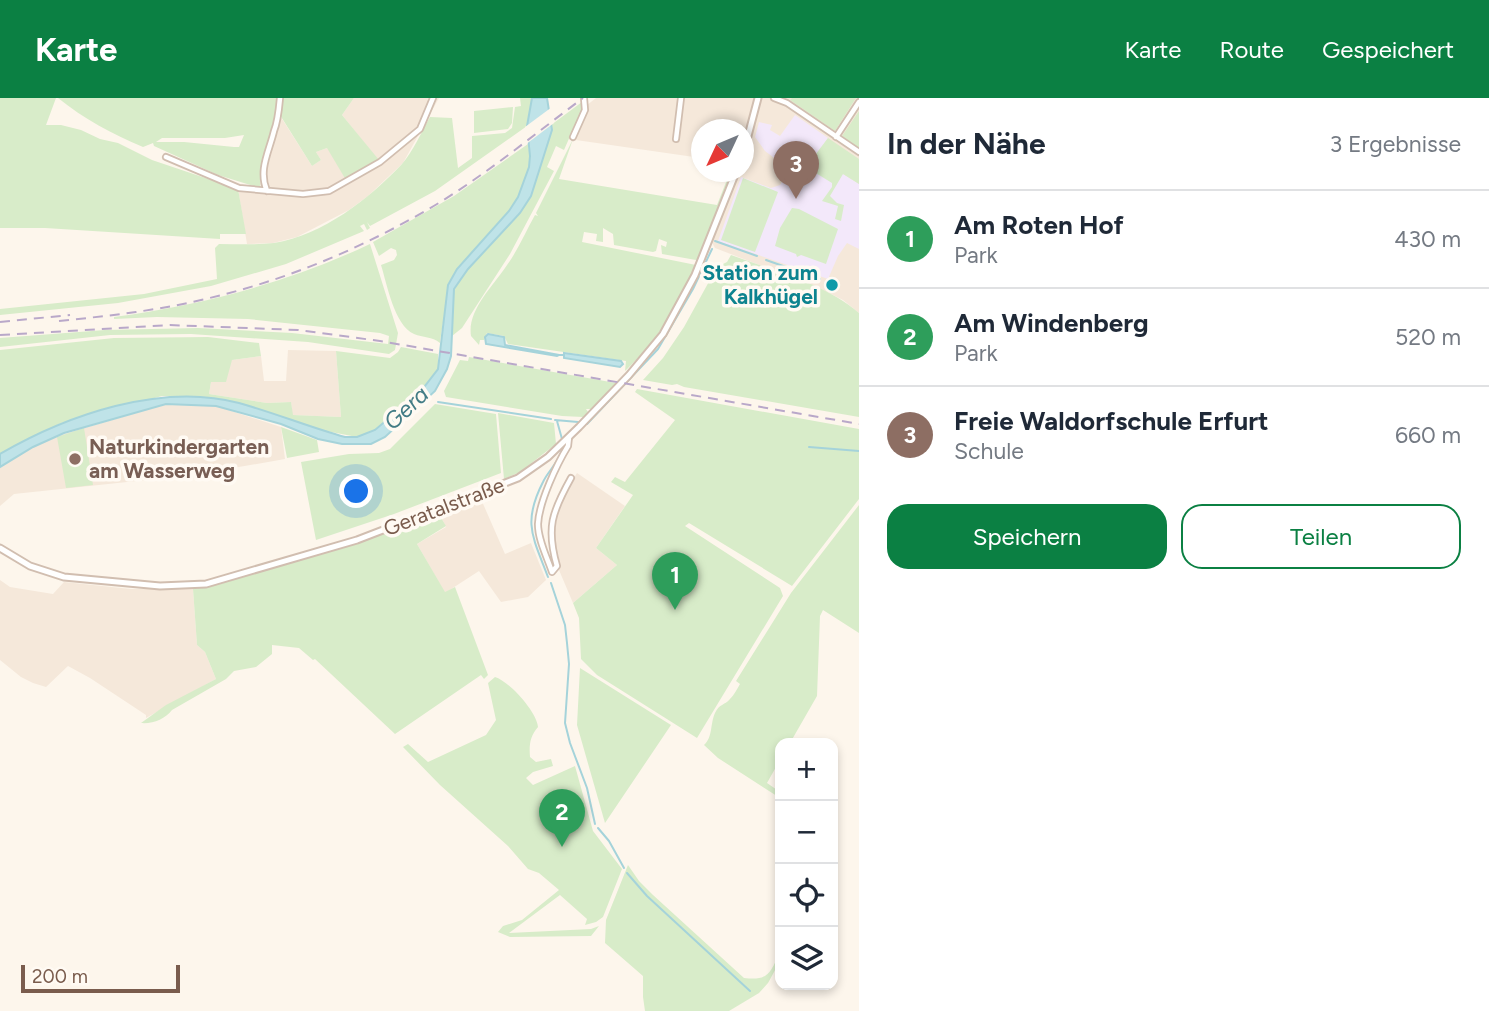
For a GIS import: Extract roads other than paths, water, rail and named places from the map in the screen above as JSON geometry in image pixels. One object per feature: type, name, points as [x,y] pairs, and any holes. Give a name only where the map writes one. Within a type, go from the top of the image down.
[{"type":"street","points":[[267,192],[262,174],[276,128],[281,98]]},
{"type":"street","points":[[166,157],[230,185],[267,192],[324,192],[343,185],[380,162],[420,130],[433,98]]},
{"type":"street","points":[[573,137],[585,110],[584,98]]},
{"type":"street","points":[[676,139],[681,98]]},
{"type":"street","points":[[752,119],[758,98]]},
{"type":"street","points":[[774,98],[789,101],[859,152]]},
{"type":"street","points":[[836,137],[859,102]]},
{"type":"street","name":"Geratalstraße","points":[[0,548],[30,566],[64,577],[160,586],[206,584],[357,540],[495,488],[531,470],[581,425],[641,362],[672,318],[695,275],[732,182]]},
{"type":"street","points":[[569,436],[568,446],[541,510],[538,524],[552,572],[557,566],[551,544],[551,520],[571,478]]},
{"type":"water","name":"Gera","points":[[532,98],[547,98],[552,130],[531,196],[520,213],[468,269],[454,289],[451,356],[435,391],[385,437],[371,444],[342,444],[318,439],[281,424],[216,406],[166,404],[64,433],[33,447],[0,467],[0,454],[26,440],[84,415],[147,400],[209,398],[239,403],[345,437],[357,437],[375,430],[421,391],[438,369],[448,285],[457,269],[509,211],[518,197],[529,167],[527,126]]},
{"type":"water","points":[[488,334],[504,337],[505,345],[559,355],[486,344],[485,337]]},
{"type":"water","points":[[564,353],[621,361],[623,364],[620,367],[564,358]]},
{"type":"waterway","points":[[715,241],[757,256]]},
{"type":"waterway","points":[[587,424],[658,349],[693,289],[712,249]]},
{"type":"waterway","points":[[766,260],[820,279]]},
{"type":"waterway","name":"Gera","points":[[438,402],[551,419]]},
{"type":"waterway","points":[[555,420],[578,422]]},
{"type":"waterway","points":[[557,421],[562,439]]},
{"type":"waterway","points":[[809,447],[859,451]]},
{"type":"waterway","points":[[548,577],[534,540],[531,520],[537,496],[562,449]]},
{"type":"waterway","points":[[551,583],[565,625],[567,643],[569,664],[565,723],[587,788],[595,824]]},
{"type":"waterway","points":[[598,828],[609,841],[624,868]]},
{"type":"waterway","points":[[627,873],[647,896],[750,991]]},
{"type":"railway","points":[[59,321],[148,310],[201,300],[231,293],[317,264],[373,239],[447,198],[583,98]]},
{"type":"railway","points":[[0,322],[70,315]]},
{"type":"railway","points":[[0,335],[170,325],[298,330],[380,341],[859,424]]},
{"type":"place","name":"Freie Waldorfschule Erfurt","points":[[796,199]]},
{"type":"place","name":"Station zum Kalkhügel","points":[[832,285]]},
{"type":"place","name":"Naturkindergarten am Wasserweg","points":[[75,459]]},
{"type":"place","name":"Am Roten Hof","points":[[675,610]]},
{"type":"place","name":"Am Windenberg","points":[[562,847]]}]
